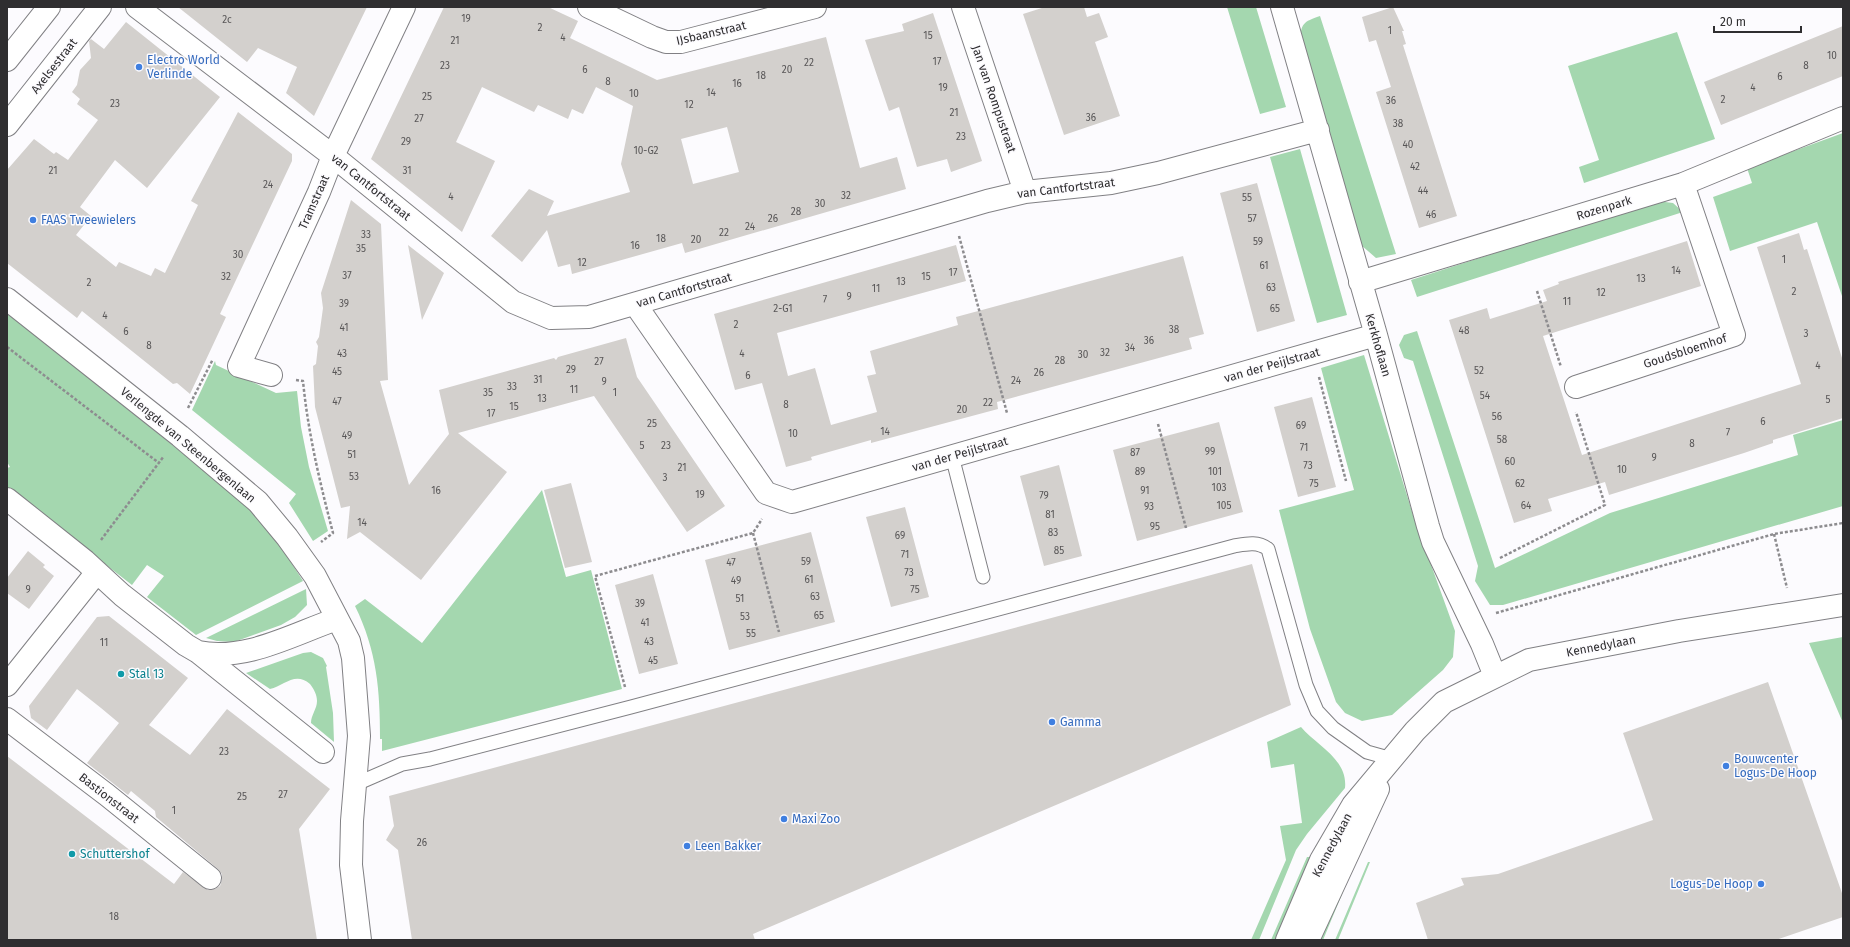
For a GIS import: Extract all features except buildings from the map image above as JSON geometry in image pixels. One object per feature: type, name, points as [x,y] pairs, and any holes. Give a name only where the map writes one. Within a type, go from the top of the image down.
[{"type":"street","points":[[7,60],[49,7]]},
{"type":"street","name":"Axelsestraat","points":[[7,125],[100,7]]},
{"type":"street","name":"van Cantfortstraat","points":[[137,7],[333,156],[513,302],[552,318],[589,317],[952,211],[1025,192],[1111,183],[1158,173],[1318,130]]},
{"type":"street","name":"Tramstraat","points":[[239,366],[319,192],[333,156],[404,7]]},
{"type":"street","name":"IJsbaanstraat","points":[[589,7],[652,37],[666,42],[681,42],[815,7]]},
{"type":"street","name":"Jan van Rompustraat","points":[[963,7],[1025,192]]},
{"type":"street","name":"Kerkhoflaan","points":[[1282,7],[1376,335],[1433,542],[1482,644],[1495,676]]},
{"type":"street","name":"Rozenpark","points":[[1360,282],[1683,184],[1843,118]]},
{"type":"street","name":"Goudsbloemhof","points":[[1576,387],[1734,335],[1683,184]]},
{"type":"street","name":"Verlengde van Steenbergenlaan","points":[[7,299],[178,434],[258,502],[315,576],[348,641],[353,658],[359,736],[352,821],[351,865],[360,940]]},
{"type":"street","name":"van der Peijlstraat","points":[[635,304],[766,493],[792,502],[1376,335]]},
{"type":"street","points":[[239,366],[271,376]]},
{"type":"street","points":[[7,499],[91,566],[122,595],[186,645],[198,652],[323,752]]},
{"type":"street","points":[[7,685],[91,566]]},
{"type":"street","name":"Kennedylaan","points":[[1287,940],[1321,860],[1353,806],[1415,731],[1444,702],[1529,660],[1679,631],[1843,605]]},
{"type":"street","points":[[198,652],[210,655],[250,650],[337,619]]},
{"type":"street","name":"Bastionstraat","points":[[7,719],[107,795],[210,878]]},
{"type":"street","name":"Kennedylaan","points":[[1308,940],[1392,759]]},
{"type":"lane","points":[[952,456],[983,577]]},
{"type":"lane","points":[[356,784],[402,764],[430,759],[631,707],[1234,546],[1252,543],[1263,545],[1268,549],[1306,685],[1317,711],[1333,728],[1367,752],[1392,759]]},
{"type":"path","points":[[952,211],[1014,438]]},
{"type":"path","points":[[1537,292],[1562,368]]},
{"type":"path","points":[[7,347],[159,463]]},
{"type":"path","points":[[1313,353],[1346,481]]},
{"type":"path","points":[[91,566],[178,434],[213,358],[239,366]]},
{"type":"path","points":[[271,376],[304,382],[306,416],[316,466],[333,533],[315,547]]},
{"type":"path","points":[[1151,399],[1186,528]]},
{"type":"path","points":[[1500,558],[1605,505],[1575,411]]},
{"type":"path","points":[[631,707],[596,576],[753,533],[775,496]]},
{"type":"path","points":[[1524,605],[1774,534],[1843,522]]},
{"type":"path","points":[[753,533],[779,632]]},
{"type":"path","points":[[1774,534],[1794,613]]},
{"type":"green space","points":[[1227,7],[1256,7],[1286,107],[1260,114]]},
{"type":"green space","points":[[1320,16],[1396,254],[1376,258],[1361,245],[1300,42],[1301,31],[1304,24]]},
{"type":"green space","points":[[1677,32],[1715,139],[1584,183],[1579,167],[1599,160],[1568,66]]},
{"type":"green space","points":[[1843,133],[1843,299],[1817,222],[1730,251],[1713,197],[1752,183],[1747,168]]},
{"type":"green space","points":[[1300,149],[1347,315],[1317,323],[1270,157]]},
{"type":"green space","points":[[1657,201],[1673,203],[1683,212],[1417,297],[1411,280]]},
{"type":"green space","points":[[7,313],[230,491],[258,517],[280,545],[303,581],[196,635],[147,597],[164,576],[147,565],[132,585],[7,488],[7,468],[10,467],[7,462]]},
{"type":"green space","points":[[1417,331],[1495,568],[1610,513],[1798,455],[1793,435],[1843,420],[1843,506],[1503,605],[1490,605],[1475,581],[1478,566],[1413,361],[1404,358],[1399,345],[1404,335]]},
{"type":"green space","points":[[1364,355],[1413,515],[1455,631],[1453,657],[1443,670],[1392,715],[1362,721],[1345,713],[1336,702],[1310,629],[1279,510],[1354,490],[1321,368]]},
{"type":"green space","points":[[215,361],[216,365],[276,393],[297,391],[301,427],[309,467],[328,531],[313,541],[289,503],[296,494],[192,410]]},
{"type":"green space","points":[[542,490],[566,577],[591,570],[622,689],[382,751],[376,671],[368,639],[355,606],[365,599],[422,643]]},
{"type":"green space","points":[[306,589],[307,605],[295,617],[281,625],[234,642],[217,641],[206,638]]},
{"type":"green space","points":[[1843,637],[1843,723],[1809,643]]},
{"type":"green space","points":[[311,652],[323,658],[327,666],[333,713],[334,742],[311,723],[317,701],[313,688],[305,680],[290,680],[270,689],[246,673],[303,653]]},
{"type":"green space","points":[[1301,727],[1337,761],[1345,778],[1345,788],[1307,834],[1296,850],[1259,940],[1251,940],[1286,860],[1280,826],[1302,823],[1294,764],[1271,768],[1267,742]]},
{"type":"green space","points":[[1307,857],[1311,857],[1278,940],[1271,940]]},
{"type":"green space","points":[[1368,862],[1370,862],[1338,940],[1335,940]]},
{"type":"green space","points":[[1350,875],[1323,940],[1316,940]]},
{"type":"place","name":"Electro World Verlinde","points":[[139,67]]},
{"type":"place","name":"FAAS Tweewielers","points":[[33,220]]},
{"type":"place","name":"Stal 13","points":[[121,674]]},
{"type":"place","name":"Gamma","points":[[1052,722]]},
{"type":"place","name":"Bouwcenter Logus-De Hoop","points":[[1726,766]]},
{"type":"place","name":"Maxi Zoo","points":[[784,819]]},
{"type":"place","name":"Leen Bakker","points":[[687,846]]},
{"type":"place","name":"Schuttershof","points":[[72,854]]},
{"type":"place","name":"Logus-De Hoop","points":[[1761,884]]}]
